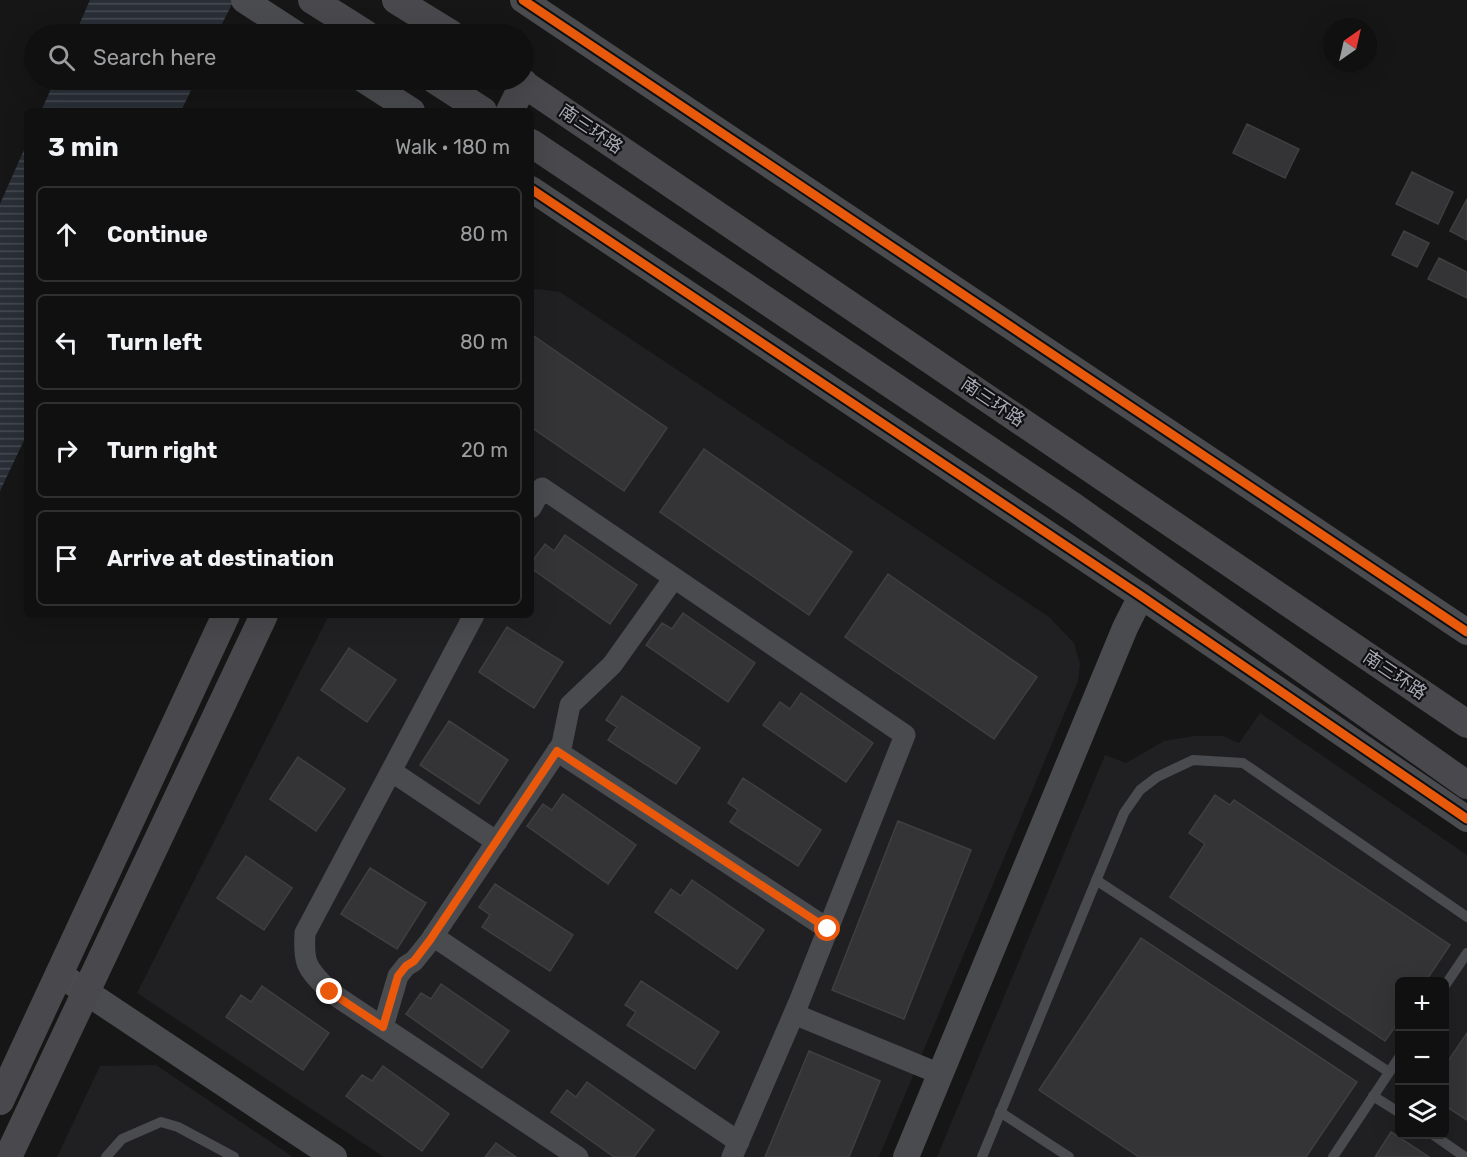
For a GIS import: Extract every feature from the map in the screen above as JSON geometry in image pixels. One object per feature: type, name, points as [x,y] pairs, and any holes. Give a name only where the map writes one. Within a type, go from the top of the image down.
[{"type":"main road","points":[[312,0],[350,24]]},
{"type":"main road","points":[[396,0],[435,24]]},
{"type":"main road","points":[[454,90],[472,100]]},
{"type":"main road","points":[[511,108],[518,90]]},
{"type":"main road","name":"南三环路","points":[[534,90],[1467,724]]},
{"type":"main road","points":[[534,145],[1074,507],[1467,785]]},
{"type":"main road","points":[[0,1101],[225,618]]},
{"type":"main road","points":[[8,1157],[263,618]]},
{"type":"street","points":[[523,0],[1467,632]]},
{"type":"street","points":[[252,5],[281,24]]},
{"type":"street","points":[[379,90],[407,108]]},
{"type":"street","points":[[534,191],[1141,596],[1467,819]]},
{"type":"street","points":[[433,936],[736,1150],[794,1014],[905,735],[542,488],[534,503]]},
{"type":"street","points":[[383,1027],[398,976],[406,966],[414,961],[433,936],[562,744],[570,705],[612,665],[674,578]]},
{"type":"street","points":[[906,1157],[1125,628],[1141,596]]},
{"type":"street","points":[[472,618],[305,933],[304,956],[310,970],[330,992],[578,1157]]},
{"type":"street","points":[[557,751],[828,929]]},
{"type":"street","points":[[392,771],[497,842]]},
{"type":"street","points":[[59,974],[334,1157]]},
{"type":"street","points":[[794,1014],[940,1074]]},
{"type":"lane","points":[[982,1157],[1124,813],[1140,790],[1157,777],[1193,760],[1243,763],[1467,916]]},
{"type":"lane","points":[[1096,880],[1389,1072]]},
{"type":"lane","points":[[1449,980],[1467,953]]},
{"type":"lane","points":[[1333,1157],[1395,1063]]},
{"type":"lane","points":[[1373,1096],[1395,1110]]},
{"type":"lane","points":[[1000,1112],[1069,1157]]},
{"type":"lane","points":[[106,1157],[122,1139],[161,1122],[178,1127],[234,1157]]},
{"type":"lane","points":[[1438,1139],[1465,1157]]},
{"type":"shaded area","points":[[90,0],[234,0],[222,24],[79,24]]},
{"type":"shaded area","points":[[50,90],[191,90],[182,108],[42,108]]},
{"type":"shaded area","points":[[24,150],[24,440],[0,491],[0,204]]},
{"type":"shaded area","points":[[534,290],[560,292],[1049,617],[1074,643],[1080,664],[1078,681],[879,1157],[384,1157],[137,993],[327,618],[534,618]]},
{"type":"shaded area","points":[[1260,713],[1467,855],[1467,1157],[937,1157],[1105,755],[1126,763],[1164,741],[1194,736],[1223,736],[1239,743]]},
{"type":"shaded area","points":[[156,1065],[293,1157],[57,1157],[100,1066]]},
{"type":"building","points":[[1247,124],[1299,149],[1285,178],[1233,153]]},
{"type":"building","points":[[1412,172],[1453,192],[1438,224],[1396,204]]},
{"type":"building","points":[[1467,199],[1467,240],[1450,231]]},
{"type":"building","points":[[1404,231],[1429,243],[1417,267],[1392,255]]},
{"type":"building","points":[[1439,258],[1467,272],[1467,298],[1428,279]]},
{"type":"building","points":[[534,336],[667,428],[624,491],[534,429]]},
{"type":"building","points":[[704,449],[852,552],[809,615],[660,512]]},
{"type":"building","points":[[565,535],[637,585],[610,624],[534,570],[534,559],[545,544],[554,551]]},
{"type":"building","points":[[888,574],[1037,677],[994,739],[845,637]]},
{"type":"building","points":[[683,613],[755,663],[728,702],[646,645],[662,623],[672,629]]},
{"type":"building","points":[[507,627],[563,662],[534,708],[479,672]]},
{"type":"building","points":[[349,648],[396,680],[367,722],[321,690]]},
{"type":"building","points":[[801,693],[873,743],[846,782],[763,725],[780,702],[790,709]]},
{"type":"building","points":[[622,696],[700,748],[676,784],[608,740],[617,727],[606,720]]},
{"type":"building","points":[[449,721],[508,760],[479,804],[420,765]]},
{"type":"building","points":[[298,757],[345,789],[316,831],[270,799]]},
{"type":"building","points":[[743,778],[821,830],[798,866],[730,822],[738,810],[728,803]]},
{"type":"building","points":[[563,794],[636,845],[608,884],[527,826],[543,804],[552,810]]},
{"type":"building","points":[[1215,795],[1230,805],[1234,800],[1450,945],[1428,977],[1395,977],[1395,1027],[1385,1041],[1170,897],[1205,844],[1189,833]]},
{"type":"building","points":[[898,821],[971,850],[904,1019],[832,990]]},
{"type":"building","points":[[246,856],[292,888],[264,930],[217,898]]},
{"type":"building","points":[[370,868],[426,903],[397,949],[341,914]]},
{"type":"building","points":[[692,880],[764,930],[737,969],[655,912],[671,889],[681,896]]},
{"type":"building","points":[[495,884],[573,935],[550,971],[482,927],[490,915],[479,907]]},
{"type":"building","points":[[1141,938],[1357,1082],[1306,1157],[1139,1157],[1039,1090]]},
{"type":"building","points":[[641,981],[719,1032],[695,1069],[627,1025],[636,1012],[625,1005]]},
{"type":"building","points":[[441,984],[509,1031],[482,1068],[406,1014],[421,993],[431,999]]},
{"type":"building","points":[[262,986],[329,1033],[303,1070],[226,1017],[241,995],[251,1002]]},
{"type":"building","points":[[1467,1033],[1467,1120],[1449,1108],[1449,1060]]},
{"type":"building","points":[[809,1051],[880,1081],[849,1157],[765,1157]]},
{"type":"building","points":[[383,1066],[449,1114],[422,1151],[346,1096],[362,1075],[372,1081]]},
{"type":"building","points":[[587,1082],[654,1130],[634,1157],[614,1157],[551,1112],[567,1090],[576,1097]]},
{"type":"building","points":[[1391,1132],[1395,1135],[1395,1139],[1402,1139],[1429,1157],[1375,1157]]},
{"type":"building","points":[[496,1143],[516,1157],[485,1157]]},
{"type":"cycle path","points":[[523,0],[1467,632]]},
{"type":"cycle path","points":[[534,191],[1141,596],[1467,819]]},
{"type":"route","points":[[330,992],[383,1027],[398,976],[406,966],[414,961],[430,940],[557,751],[828,929]]}]
